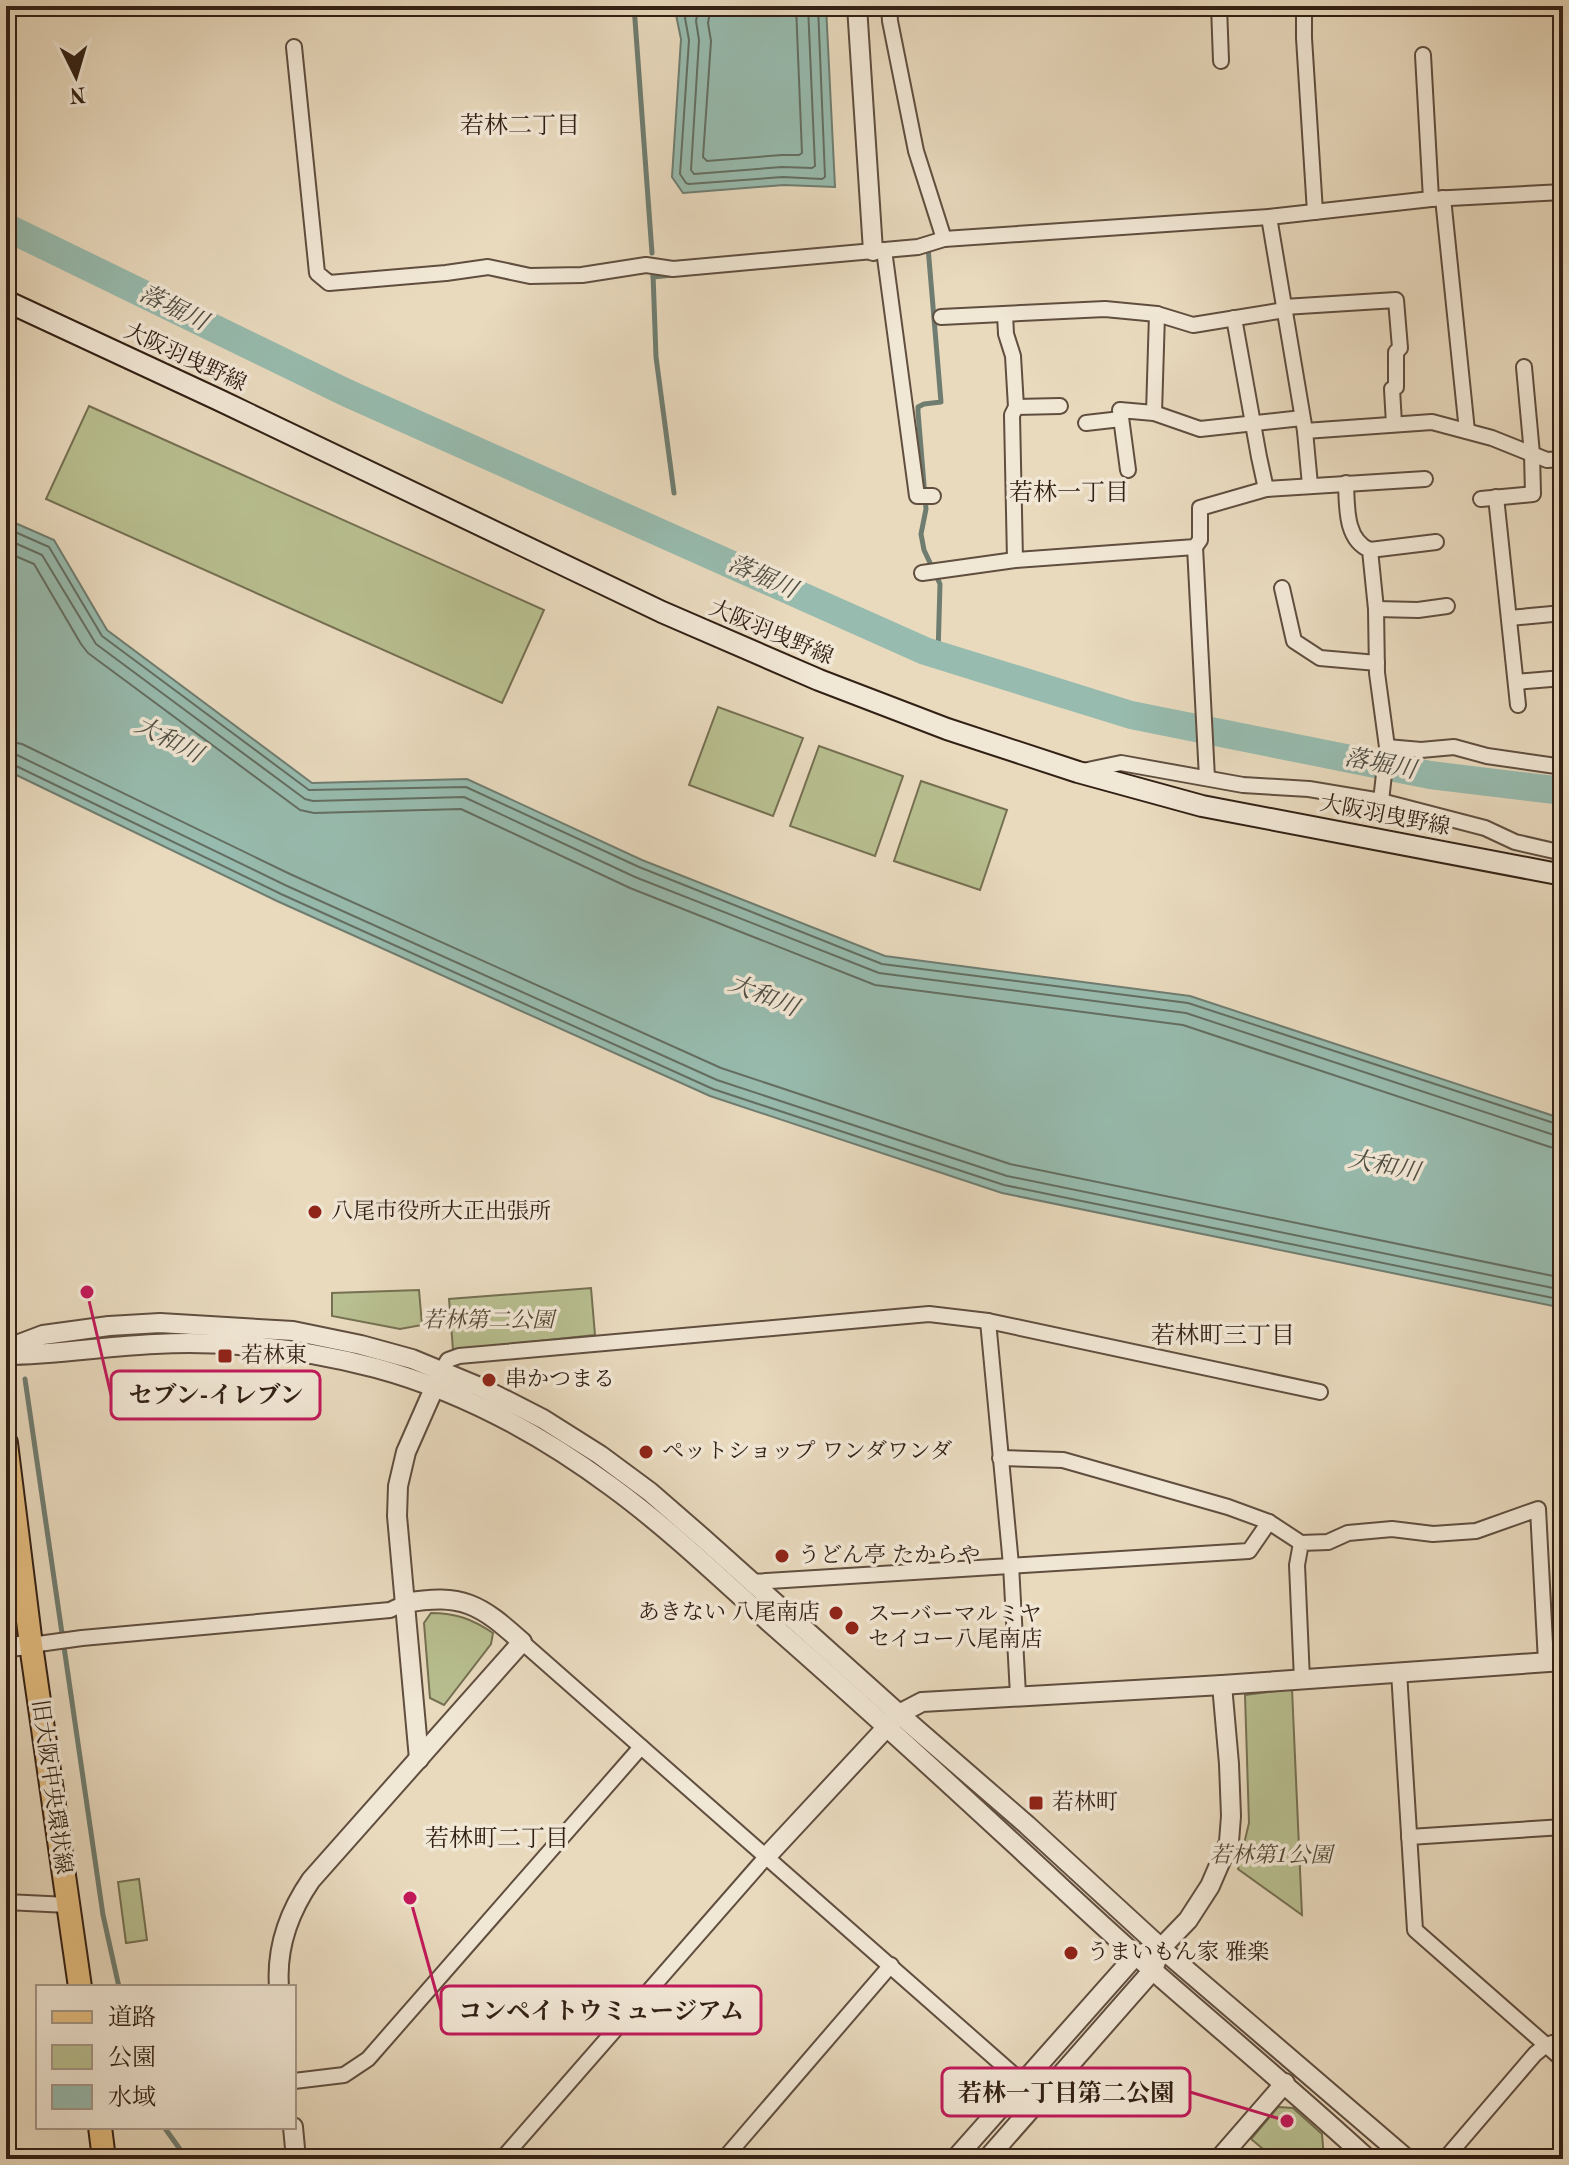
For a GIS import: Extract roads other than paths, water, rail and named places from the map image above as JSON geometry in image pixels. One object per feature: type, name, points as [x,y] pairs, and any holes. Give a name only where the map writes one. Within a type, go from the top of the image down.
[{"type":"main road","name":"大阪羽曳野線","points":[[6,301],[662,612],[819,680],[947,729],[1078,772],[1202,806],[1563,875]]},
{"type":"main road","name":"旧大阪中央環状線","points":[[6,1443],[31,1645],[80,1985]]},
{"type":"main road","points":[[100,2129],[104,2159]]},
{"type":"street","points":[[857,6],[879,251],[917,496],[933,496]]},
{"type":"street","points":[[889,6],[916,151],[944,239]]},
{"type":"street","points":[[1219,6],[1221,61]]},
{"type":"street","points":[[1304,6],[1315,212]]},
{"type":"street","points":[[294,47],[317,273],[329,283],[488,267],[530,276],[582,275],[646,265],[673,269],[918,247],[944,239],[1269,217],[1437,198],[1563,192]]},
{"type":"street","points":[[1423,55],[1437,198],[1467,431]]},
{"type":"street","points":[[1269,217],[1304,424],[1310,485]]},
{"type":"street","points":[[941,317],[1105,309],[1157,314],[1193,325],[1285,308],[1396,300],[1400,348],[1396,352],[1396,387],[1392,389],[1394,424]]},
{"type":"street","points":[[1005,314],[1006,334],[1013,356],[1016,407],[1012,415],[1015,560]]},
{"type":"street","points":[[1154,413],[1157,314]]},
{"type":"street","points":[[1234,318],[1266,489]]},
{"type":"street","points":[[1518,705],[1509,618],[1489,498],[1533,494],[1524,367]]},
{"type":"street","points":[[1016,407],[1060,406]]},
{"type":"street","points":[[1128,470],[1120,410],[1154,413],[1200,429],[1253,422],[1432,422],[1467,431],[1547,460],[1563,459]]},
{"type":"street","points":[[1086,423],[1121,419]]},
{"type":"street","points":[[1207,778],[1195,547],[1200,540],[1200,508],[1266,489],[1425,479]]},
{"type":"street","points":[[1346,483],[1348,514],[1353,536],[1360,547],[1370,550],[1436,542]]},
{"type":"street","points":[[924,572],[1015,560],[1195,547]]},
{"type":"street","points":[[1370,550],[1377,663],[1387,747],[1381,801]]},
{"type":"street","points":[[1282,588],[1294,641],[1320,658],[1377,663]]},
{"type":"street","points":[[1376,609],[1418,610],[1447,606]]},
{"type":"street","points":[[1509,618],[1563,613]]},
{"type":"street","points":[[1516,682],[1563,678]]},
{"type":"street","points":[[1387,747],[1421,750],[1454,747],[1487,756],[1563,767]]},
{"type":"street","points":[[1078,772],[1121,763],[1243,785],[1309,789],[1381,801],[1485,828],[1515,842],[1563,853]]},
{"type":"street","points":[[419,1759],[397,1516],[398,1486],[406,1452],[448,1360],[507,1351],[929,1314],[988,1321],[1320,1392]]},
{"type":"street","points":[[988,1321],[1011,1565],[1018,1695]]},
{"type":"street","points":[[6,1352],[43,1335],[109,1326],[160,1323],[293,1331],[361,1345],[438,1379],[543,1419],[650,1492],[752,1582],[1136,1955],[1368,2159]]},
{"type":"street","points":[[438,1379],[566,1455],[614,1488],[893,1720],[1027,1825],[1161,1948],[1407,2159]]},
{"type":"street","points":[[502,2159],[766,1857],[893,1720],[922,1702],[1554,1662],[1538,1509],[1476,1531],[1433,1534],[1392,1529],[1348,1533],[1328,1542],[1301,1543],[1269,1522],[1228,1507],[1063,1460],[1000,1458]]},
{"type":"street","points":[[752,1582],[1249,1551],[1269,1522]]},
{"type":"street","points":[[1301,1543],[1297,1565],[1302,1680]]},
{"type":"street","points":[[6,1647],[390,1610],[405,1603],[431,1598],[456,1599],[479,1607],[498,1620],[1022,2082]]},
{"type":"street","points":[[279,1985],[279,1958],[289,1919],[311,1880],[522,1642]]},
{"type":"street","points":[[1399,1672],[1415,1930],[1563,2060]]},
{"type":"street","points":[[987,2159],[1153,1970],[1161,1948],[1188,1920],[1210,1886],[1229,1842],[1231,1816],[1222,1685]]},
{"type":"street","points":[[296,2081],[344,2075],[368,2059],[641,1747]]},
{"type":"street","points":[[1409,1837],[1563,1827]]},
{"type":"street","points":[[6,1902],[68,1905]]},
{"type":"street","points":[[955,2159],[1136,1955],[1161,1948]]},
{"type":"street","points":[[724,2159],[891,1965]]},
{"type":"street","points":[[1445,2159],[1535,2054],[1546,2045],[1563,2040]]},
{"type":"street","points":[[1219,2159],[1285,2083]]},
{"type":"street","points":[[293,2129],[296,2159]]},
{"type":"water","points":[[718,6],[826,6],[835,187],[784,185],[683,193],[672,177],[681,39],[675,10]]},
{"type":"water","name":"大和川","points":[[6,519],[54,540],[107,630],[312,783],[467,779],[642,860],[885,956],[1190,996],[1563,1119],[1563,1308],[1002,1193],[710,1096],[277,901],[6,770]]},
{"type":"waterway","points":[[634,6],[652,253]]},
{"type":"waterway","name":"落堀川","points":[[6,227],[347,393],[925,651],[1131,715],[1430,775],[1563,791]]},
{"type":"waterway","points":[[928,247],[941,402],[924,404],[918,407],[918,412],[926,509],[921,534],[924,550],[940,584],[938,655]]},
{"type":"waterway","points":[[653,274],[656,357],[674,493]]},
{"type":"waterway","points":[[653,277],[673,275]]},
{"type":"waterway","points":[[25,1379],[103,1915],[119,1985]]},
{"type":"waterway","points":[[165,2129],[187,2159]]},
{"type":"place","name":"八尾市役所大正出張所","points":[[315,1212]]},
{"type":"place","name":"セブン-イレブン","points":[[87,1292]]},
{"type":"place","name":"若林東","points":[[225,1356]]},
{"type":"place","name":"串かつまる","points":[[489,1380]]},
{"type":"place","name":"ペットショップ ワンダワンダ","points":[[646,1452]]},
{"type":"place","name":"うどん亭 たからや","points":[[782,1556]]},
{"type":"place","name":"あきない 八尾南店","points":[[836,1613]]},
{"type":"place","name":"スーバーマルミヤ セイコー八尾南店","points":[[852,1628]]},
{"type":"place","name":"若林町","points":[[1036,1803]]},
{"type":"place","name":"コンペイトウミュージアム","points":[[410,1898]]},
{"type":"place","name":"うまいもん家 雅楽","points":[[1071,1953]]},
{"type":"place","name":"若林一丁目第二公園","points":[[1287,2121]]},
{"type":"district","name":"若林二丁目","points":[[520,127]]},
{"type":"district","name":"若林一丁目","points":[[1069,494]]},
{"type":"district","name":"若林町三丁目","points":[[1223,1337]]},
{"type":"district","name":"若林町二丁目","points":[[497,1840]]},
{"type":"park label","name":"若林第二公園","points":[[488,1321]]},
{"type":"park label","name":"若林第1公園","points":[[1271,1856]]}]
